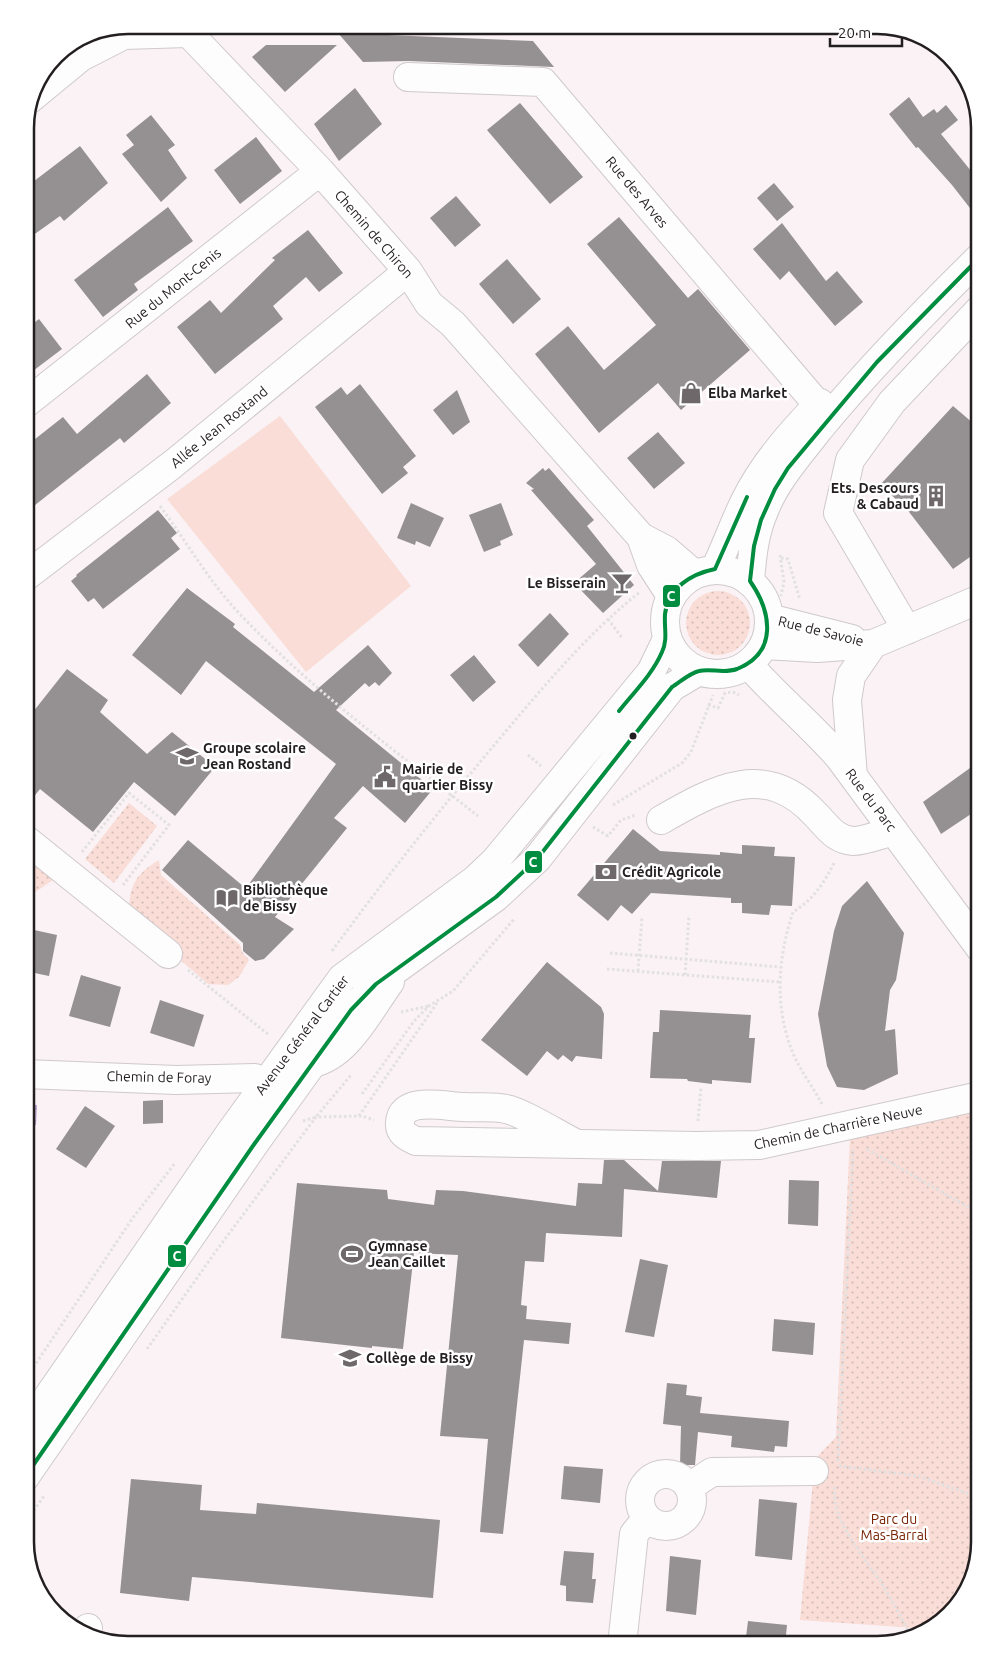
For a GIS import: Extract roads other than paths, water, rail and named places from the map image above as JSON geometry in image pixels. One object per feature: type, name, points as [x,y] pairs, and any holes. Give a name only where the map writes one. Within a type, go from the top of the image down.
[{"type":"street","name":"Chemin de Chiron","points":[[189,34],[320,171],[408,271],[429,304],[453,324],[641,537],[705,571]]},
{"type":"street","points":[[42,89],[108,36]]},
{"type":"street","name":"Rue des Arves","points":[[408,77],[543,82],[825,399]]},
{"type":"street","name":"Rue du Mont-Cenis","points":[[34,397],[320,171]]},
{"type":"street","points":[[750,581],[753,547],[768,503],[780,480],[842,402],[905,331],[971,266]]},
{"type":"street","name":"Allée Jean Rostand","points":[[34,570],[145,486],[408,271]]},
{"type":"street","points":[[907,630],[838,513],[850,460],[892,402],[971,319]]},
{"type":"street","points":[[705,571],[745,501],[794,430],[864,361],[905,331]]},
{"type":"street","points":[[768,503],[768,481],[820,413],[825,399]]},
{"type":"street","name":"Chemin de Chiron","points":[[641,537],[651,565],[671,596]]},
{"type":"street","points":[[705,571],[740,574],[750,581],[765,600],[769,618],[747,660],[714,674],[699,671],[685,664],[674,653],[664,629],[665,612],[671,596],[681,583],[705,571]]},
{"type":"street","name":"Rue de Savoie","points":[[747,660],[826,648],[873,644],[971,603]]},
{"type":"street","name":"Rue de Savoie","points":[[769,618],[798,623],[873,644]]},
{"type":"street","name":"Avenue Général Cartier","points":[[368,973],[496,861],[651,672],[667,639]]},
{"type":"street","name":"Rue de Savoie","points":[[853,776],[847,700],[850,676],[873,644]]},
{"type":"street","name":"Rue du Parc","points":[[747,660],[768,688],[814,728],[894,830],[971,936]]},
{"type":"street","name":"Avenue Général Cartier","points":[[34,1463],[275,1094],[300,1059],[342,978],[400,966],[496,897],[537,860],[672,687],[699,671]]},
{"type":"street","points":[[661,820],[714,792],[742,783],[768,785],[793,795],[815,814],[832,834],[849,840],[894,830]]},
{"type":"street","points":[[34,847],[168,954]]},
{"type":"street","points":[[300,1059],[325,1061],[343,1048],[400,966]]},
{"type":"street","name":"Chemin de Foray","points":[[34,1074],[176,1080],[255,1078],[275,1094]]},
{"type":"street","name":"Avenue Général Cartier","points":[[34,1417],[232,1130],[275,1094]]},
{"type":"street","name":"Chemin de Charrière Neuve","points":[[575,1143],[507,1109],[459,1107],[431,1103],[410,1108],[405,1111],[399,1121],[400,1129],[405,1136],[416,1141],[697,1146],[759,1145],[847,1131],[971,1098]]},
{"type":"street","points":[[689,1487],[712,1472],[831,1473]]},
{"type":"street","points":[[668,1474],[684,1480],[692,1495],[690,1511],[678,1523],[662,1526],[647,1518],[642,1510],[641,1493],[651,1479],[668,1474]]},
{"type":"street","points":[[623,1636],[634,1534],[647,1518]]},
{"type":"water","points":[[34,1105],[37,1105],[36,1125],[34,1125]]},
{"type":"place","name":"Elba Market","points":[[691,393]]},
{"type":"place","name":"Ets. Descours & Cabaud","points":[[936,496]]},
{"type":"place","name":"Le Bisserain","points":[[622,583]]},
{"type":"place","name":"Groupe scolaire Jean Rostand","points":[[187,756]]},
{"type":"place","name":"Mairie de quartier Bissy","points":[[385,777]]},
{"type":"place","name":"Crédit Agricole","points":[[606,872]]},
{"type":"place","name":"Bibliothèque de Bissy","points":[[227,898]]},
{"type":"place","name":"Gymnase Jean Caillet","points":[[352,1254]]},
{"type":"place","name":"Collège de Bissy","points":[[350,1358]]},
{"type":"park label","name":"Parc du Mas-Barral","points":[[894,1528]]}]
